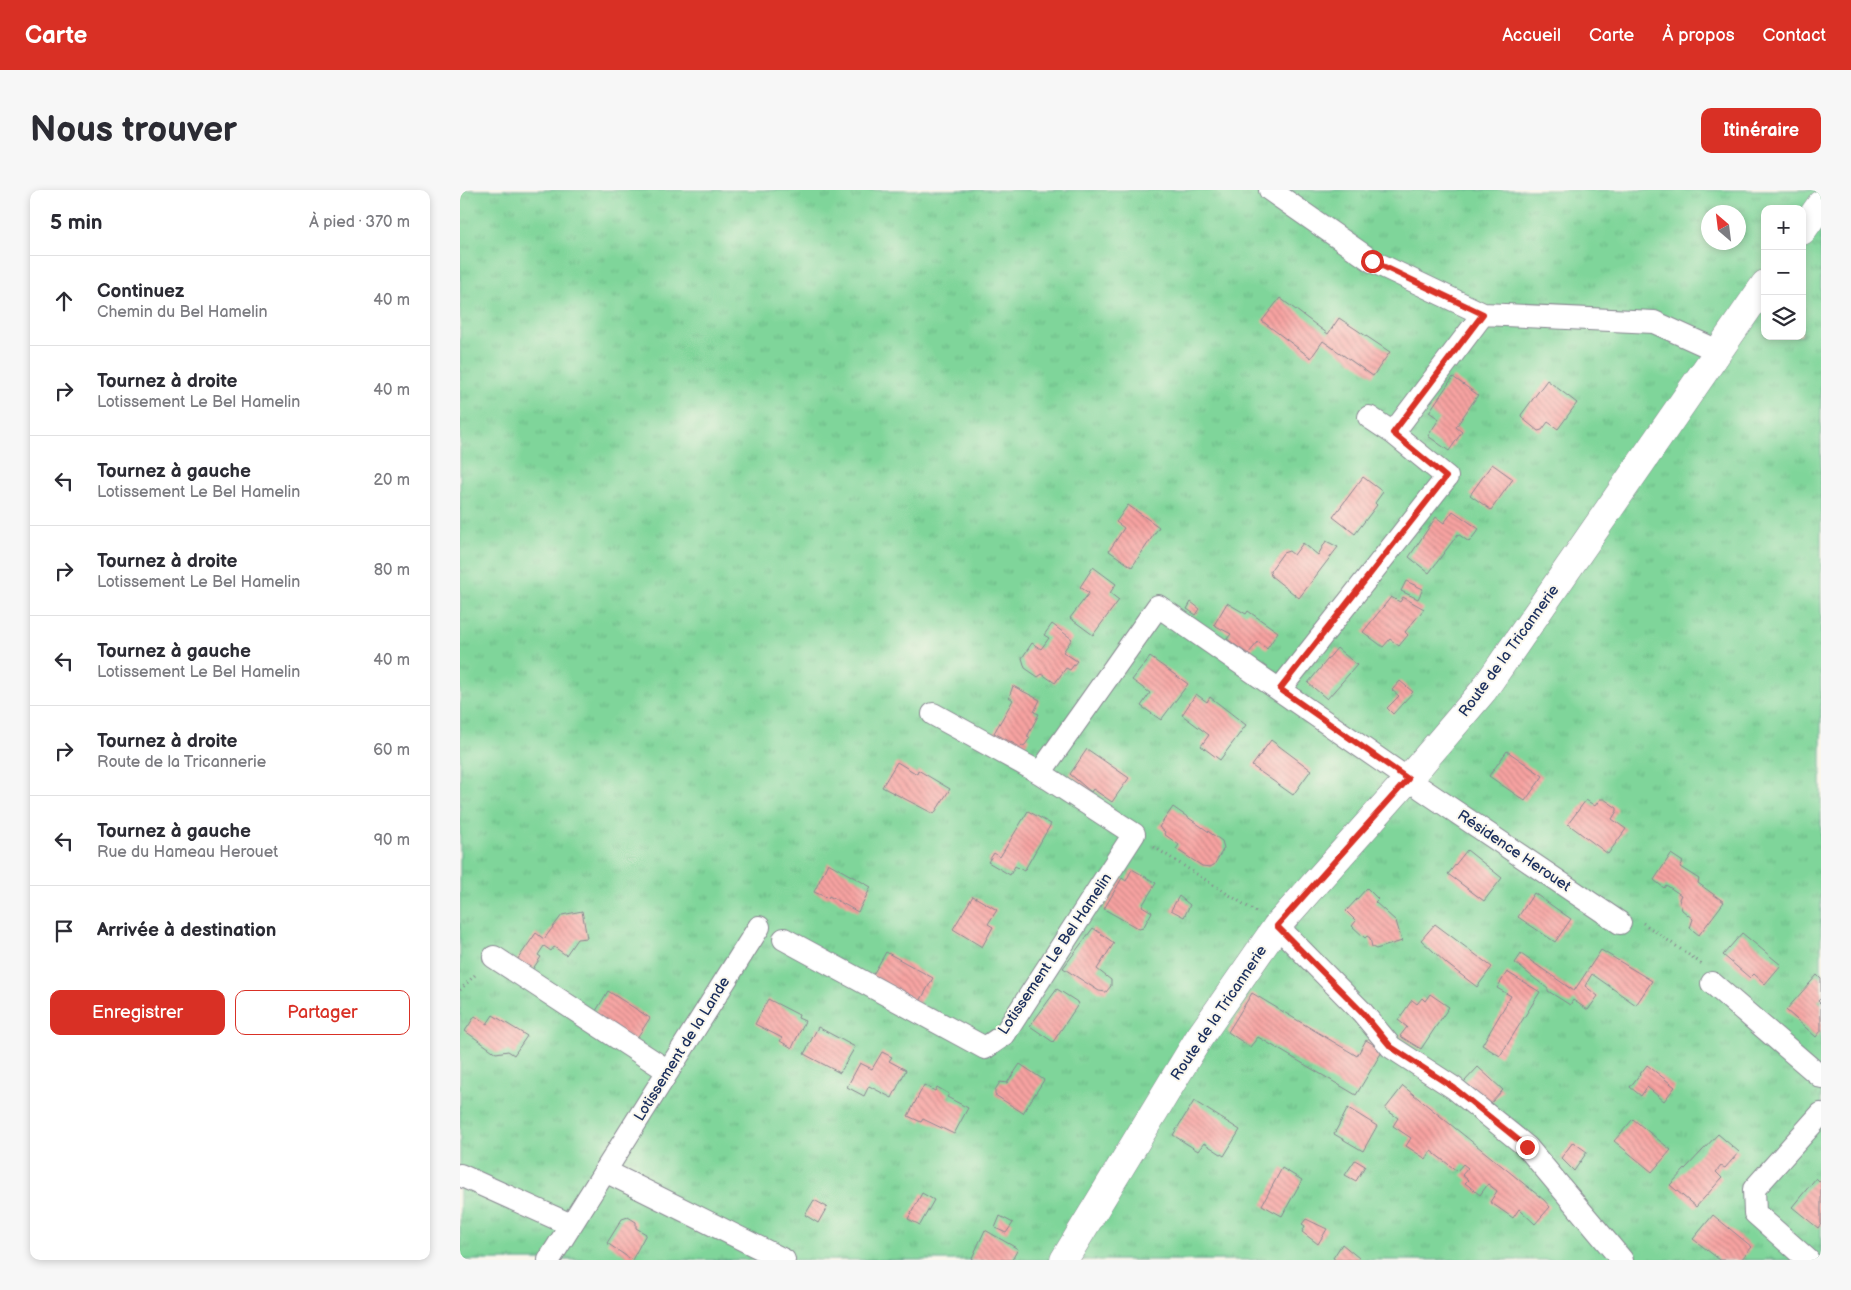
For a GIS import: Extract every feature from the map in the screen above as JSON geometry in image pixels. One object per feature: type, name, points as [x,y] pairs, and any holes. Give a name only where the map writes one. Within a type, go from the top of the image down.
[{"type":"main road","points":[[1806,225],[1821,204]]},
{"type":"main road","name":"Route de la Tricannerie","points":[[1064,1260],[1199,1038],[1277,926],[1408,779],[1488,684],[1761,290]]},
{"type":"street","points":[[1270,190],[1372,261],[1483,314],[1654,322],[1718,351]]},
{"type":"street","points":[[1393,433],[1483,314]]},
{"type":"street","points":[[1280,689],[1446,477],[1393,433],[1369,416]]},
{"type":"street","points":[[1040,773],[1158,606],[1408,779]]},
{"type":"street","points":[[933,714],[1040,773],[1134,834]]},
{"type":"street","name":"Résidence Herouet","points":[[1408,779],[1620,923]]},
{"type":"street","name":"Lotissement Le Bel Hamelin","points":[[784,939],[985,1048],[1004,1035],[1134,834]]},
{"type":"street","points":[[1277,926],[1362,1012],[1391,1047],[1454,1088],[1527,1147],[1622,1260]]},
{"type":"street","name":"Lotissement de la Lande","points":[[549,1260],[759,927]]},
{"type":"street","points":[[494,957],[668,1071]]},
{"type":"street","points":[[1712,983],[1821,1077]]},
{"type":"street","points":[[1808,1260],[1755,1213],[1754,1189],[1821,1114]]},
{"type":"street","points":[[605,1170],[784,1260]]},
{"type":"street","points":[[460,1175],[571,1225]]},
{"type":"path","points":[[1134,834],[1277,926]]},
{"type":"path","points":[[1620,923],[1628,913],[1718,975],[1712,983]]},
{"type":"green space","points":[[460,190],[1821,190],[1821,1260],[460,1260]]},
{"type":"building","points":[[1280,298],[1328,334],[1339,318],[1390,352],[1373,376],[1323,341],[1311,358],[1262,321]]},
{"type":"building","points":[[1453,377],[1478,395],[1456,427],[1462,432],[1449,451],[1428,436],[1439,419],[1429,412]]},
{"type":"building","points":[[1547,380],[1577,403],[1558,429],[1548,422],[1542,430],[1538,431],[1521,415]]},
{"type":"building","points":[[1492,464],[1513,479],[1491,510],[1470,495]]},
{"type":"building","points":[[1363,477],[1383,492],[1375,503],[1377,505],[1355,534],[1333,517]]},
{"type":"building","points":[[1128,505],[1159,527],[1132,567],[1109,551],[1124,528],[1116,522]]},
{"type":"building","points":[[1453,511],[1479,529],[1469,542],[1458,534],[1429,573],[1409,557],[1436,517],[1444,523]]},
{"type":"building","points":[[1326,541],[1338,547],[1299,598],[1271,576],[1270,571],[1283,553],[1289,551],[1294,555],[1303,543],[1318,555]]},
{"type":"building","points":[[1093,567],[1116,584],[1110,593],[1119,600],[1093,635],[1070,618],[1089,593],[1080,587]]},
{"type":"building","points":[[1406,581],[1423,589],[1418,599],[1401,591]]},
{"type":"building","points":[[1391,597],[1400,602],[1403,597],[1424,609],[1405,632],[1408,635],[1399,646],[1390,639],[1383,647],[1363,632]]},
{"type":"building","points":[[1191,602],[1200,609],[1196,615],[1187,609]]},
{"type":"building","points":[[1227,603],[1246,614],[1248,611],[1278,632],[1267,649],[1258,642],[1248,654],[1227,639],[1231,634],[1214,625]]},
{"type":"building","points":[[1052,624],[1072,639],[1063,652],[1077,661],[1070,670],[1066,668],[1055,683],[1042,674],[1038,677],[1025,668],[1022,658],[1032,643],[1041,649],[1049,638],[1044,635]]},
{"type":"building","points":[[1337,648],[1357,665],[1327,699],[1308,683]]},
{"type":"building","points":[[1150,657],[1188,684],[1161,720],[1141,706],[1150,693],[1132,680]]},
{"type":"building","points":[[1400,681],[1413,692],[1393,714],[1387,708],[1399,696],[1392,690]]},
{"type":"building","points":[[1013,686],[1040,700],[1034,712],[1039,714],[1027,737],[1030,738],[1025,745],[1020,747],[994,733],[1013,700],[1009,697]]},
{"type":"building","points":[[1196,694],[1207,702],[1210,697],[1246,725],[1220,760],[1201,746],[1209,735],[1182,715]]},
{"type":"building","points":[[1271,740],[1311,770],[1293,795],[1252,766]]},
{"type":"building","points":[[1087,749],[1129,778],[1112,802],[1093,789],[1091,792],[1070,774]]},
{"type":"building","points":[[1507,751],[1543,776],[1525,801],[1489,776]]},
{"type":"building","points":[[897,762],[917,774],[918,770],[950,789],[934,814],[882,787]]},
{"type":"building","points":[[1600,799],[1604,799],[1617,808],[1612,819],[1626,829],[1608,854],[1568,824],[1586,800],[1595,806]]},
{"type":"building","points":[[1173,807],[1222,841],[1224,848],[1214,865],[1210,867],[1202,866],[1176,849],[1179,845],[1164,834],[1165,832],[1159,827]]},
{"type":"building","points":[[1028,811],[1051,824],[1024,871],[1015,866],[1010,875],[988,862],[994,853],[1000,857]]},
{"type":"building","points":[[1467,850],[1502,878],[1484,901],[1448,874]]},
{"type":"building","points":[[1671,854],[1683,862],[1680,867],[1699,879],[1698,883],[1724,902],[1699,935],[1690,928],[1693,919],[1682,910],[1679,899],[1681,895],[1666,885],[1664,888],[1654,880]]},
{"type":"building","points":[[828,863],[871,887],[858,912],[829,896],[828,898],[814,892]]},
{"type":"building","points":[[1132,869],[1156,883],[1142,906],[1152,912],[1143,928],[1139,929],[1104,909],[1122,878],[1126,881]]},
{"type":"building","points":[[1367,888],[1378,899],[1375,902],[1396,921],[1402,941],[1376,949],[1372,947],[1370,938],[1367,936],[1365,938],[1352,926],[1356,921],[1346,911]]},
{"type":"building","points":[[1534,893],[1571,919],[1555,942],[1518,917]]},
{"type":"building","points":[[973,896],[997,910],[988,924],[993,927],[982,947],[953,929]]},
{"type":"building","points":[[1179,896],[1190,905],[1184,917],[1171,910]]},
{"type":"building","points":[[582,911],[587,938],[577,939],[566,955],[554,947],[551,951],[544,946],[538,955],[541,957],[530,973],[515,963],[536,933],[544,939],[562,915]]},
{"type":"building","points":[[1435,924],[1492,967],[1477,987],[1447,964],[1421,940]]},
{"type":"building","points":[[1093,928],[1114,943],[1097,969],[1111,980],[1111,986],[1106,992],[1099,991],[1063,968]]},
{"type":"building","points":[[1742,933],[1781,965],[1765,984],[1754,974],[1750,978],[1723,955]]},
{"type":"building","points":[[1601,950],[1652,981],[1636,1005],[1592,974],[1585,986],[1598,996],[1588,1010],[1573,1000],[1570,1005],[1548,991],[1548,989],[1515,963],[1521,954],[1574,991]]},
{"type":"building","points":[[886,952],[933,978],[918,1005],[871,978]]},
{"type":"building","points":[[1507,972],[1540,992],[1500,1056],[1482,1045],[1511,996],[1497,988]]},
{"type":"building","points":[[1817,975],[1821,979],[1821,998],[1818,1001],[1821,1004],[1821,1031],[1816,1037],[1786,1010]]},
{"type":"building","points":[[1057,989],[1079,1003],[1053,1042],[1030,1026]]},
{"type":"building","points":[[608,991],[650,1018],[633,1044],[593,1016]]},
{"type":"building","points":[[1252,993],[1357,1056],[1366,1040],[1383,1050],[1356,1095],[1258,1037],[1250,1047],[1228,1032]]},
{"type":"building","points":[[1430,994],[1449,1007],[1421,1049],[1400,1036],[1407,1027],[1398,1020],[1412,1000],[1417,1004],[1422,998],[1425,1001]]},
{"type":"building","points":[[768,999],[799,1015],[798,1018],[805,1021],[792,1048],[780,1041],[782,1038],[755,1024]]},
{"type":"building","points":[[493,1015],[527,1036],[514,1055],[508,1051],[496,1053],[465,1031],[475,1016],[487,1024]]},
{"type":"building","points":[[818,1027],[855,1047],[840,1073],[804,1054]]},
{"type":"building","points":[[882,1052],[892,1057],[889,1061],[906,1070],[892,1098],[869,1086],[864,1096],[847,1087],[860,1063],[872,1069]]},
{"type":"building","points":[[1020,1064],[1044,1080],[1023,1113],[995,1095],[995,1090],[1000,1082],[1007,1083]]},
{"type":"building","points":[[1647,1065],[1675,1087],[1664,1101],[1647,1087],[1641,1096],[1630,1087]]},
{"type":"building","points":[[1478,1067],[1503,1090],[1490,1104],[1464,1082]]},
{"type":"building","points":[[924,1085],[935,1091],[937,1087],[949,1094],[947,1097],[968,1108],[954,1134],[923,1119],[921,1122],[908,1116]]},
{"type":"building","points":[[1403,1086],[1544,1200],[1550,1207],[1535,1224],[1519,1209],[1513,1218],[1490,1202],[1497,1191],[1488,1184],[1480,1195],[1465,1183],[1468,1180],[1462,1175],[1468,1168],[1463,1164],[1457,1171],[1431,1151],[1426,1159],[1406,1146],[1411,1138],[1393,1126],[1398,1118],[1385,1109]]},
{"type":"building","points":[[1194,1101],[1240,1130],[1224,1156],[1204,1143],[1198,1151],[1173,1135]]},
{"type":"building","points":[[1348,1108],[1377,1126],[1363,1151],[1334,1134]]},
{"type":"building","points":[[1633,1119],[1671,1150],[1652,1172],[1614,1141]]},
{"type":"building","points":[[1718,1134],[1739,1152],[1725,1168],[1721,1166],[1716,1172],[1722,1178],[1696,1207],[1670,1185]]},
{"type":"building","points":[[1573,1142],[1587,1152],[1574,1171],[1561,1158]]},
{"type":"building","points":[[1355,1160],[1365,1166],[1356,1181],[1345,1175]]},
{"type":"building","points":[[1282,1168],[1302,1180],[1282,1216],[1262,1205]]},
{"type":"building","points":[[1816,1178],[1821,1183],[1821,1224],[1818,1228],[1792,1207]]},
{"type":"building","points":[[922,1193],[934,1200],[920,1225],[908,1219]]},
{"type":"building","points":[[814,1200],[827,1207],[818,1223],[805,1215]]},
{"type":"building","points":[[1713,1215],[1752,1247],[1741,1260],[1720,1260],[1693,1239]]},
{"type":"building","points":[[1000,1216],[1013,1223],[1006,1233],[995,1228]]},
{"type":"building","points":[[628,1217],[636,1222],[636,1228],[646,1234],[632,1260],[607,1243],[622,1219]]},
{"type":"building","points":[[1306,1219],[1327,1229],[1318,1244],[1302,1232],[1305,1226],[1302,1224]]},
{"type":"building","points":[[985,1230],[1018,1249],[1012,1260],[971,1260]]},
{"type":"building","points":[[1342,1244],[1359,1258],[1358,1260],[1336,1260],[1333,1258]]},
{"type":"route","points":[[1372,261],[1483,314],[1393,433],[1446,477],[1280,689],[1408,779],[1277,926],[1362,1012],[1391,1047],[1454,1088],[1527,1147]]}]
